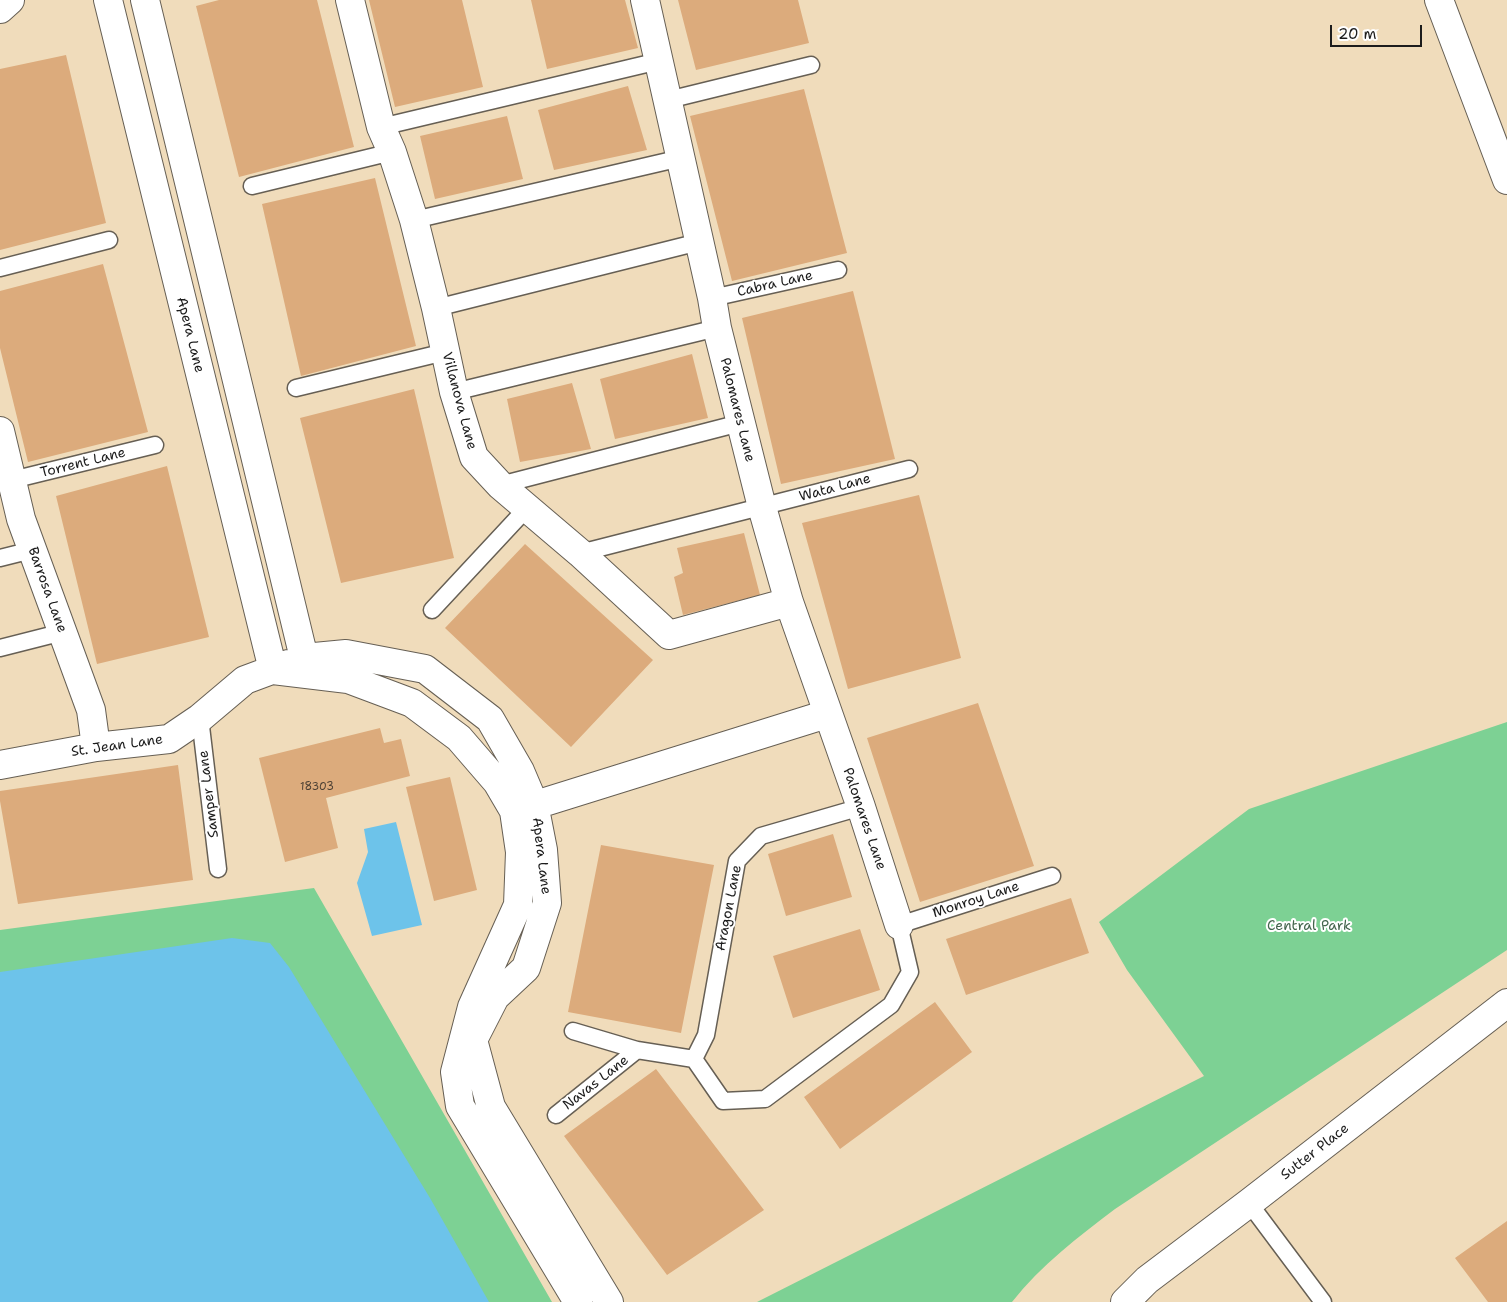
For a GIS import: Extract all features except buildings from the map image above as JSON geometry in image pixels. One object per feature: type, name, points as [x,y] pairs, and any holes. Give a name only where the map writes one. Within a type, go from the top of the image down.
[{"type":"street","points":[[0,8],[10,0]]},
{"type":"street","name":"Apera Lane","points":[[108,0],[272,670]]},
{"type":"street","points":[[145,0],[304,658]]},
{"type":"street","name":"Villanova Lane","points":[[350,0],[381,127],[392,152],[414,220],[454,392],[474,457],[500,485],[580,553],[669,635],[789,602]]},
{"type":"street","name":"Palomares Lane","points":[[645,0],[712,298],[717,328],[762,507],[789,602],[899,925]]},
{"type":"street","points":[[1439,0],[1507,180]]},
{"type":"street","name":"Barrosa Lane","points":[[0,431],[6,465],[21,519],[91,710],[96,747]]},
{"type":"street","name":"Apera Lane","points":[[272,670],[304,658],[346,654],[425,669],[490,719],[520,771],[524,808],[518,905],[472,1007],[455,1072],[460,1106],[578,1302]]},
{"type":"street","name":"Apera Lane","points":[[272,670],[348,679],[412,703],[459,738],[497,782],[524,808],[543,850],[547,903],[526,968],[495,997],[473,1040],[491,1107],[609,1302]]},
{"type":"street","name":"St. Jean Lane","points":[[0,765],[96,747],[168,739],[200,718],[245,680],[272,670]]},
{"type":"street","points":[[524,808],[827,714]]},
{"type":"street","name":"Sutter Place","points":[[1125,1302],[1147,1280],[1507,1003]]},
{"type":"lane","points":[[381,127],[659,61]]},
{"type":"lane","points":[[668,100],[811,65]]},
{"type":"lane","points":[[252,186],[392,152]]},
{"type":"lane","points":[[414,220],[681,158]]},
{"type":"lane","points":[[0,268],[109,240]]},
{"type":"lane","points":[[436,308],[699,242]]},
{"type":"lane","name":"Cabra Lane","points":[[712,298],[838,270]]},
{"type":"lane","points":[[454,392],[717,328]]},
{"type":"lane","points":[[296,388],[445,352]]},
{"type":"lane","points":[[500,485],[740,423]]},
{"type":"lane","name":"Torrent Lane","points":[[6,465],[155,445]]},
{"type":"lane","name":"Wata Lane","points":[[580,553],[909,469]]},
{"type":"lane","points":[[432,610],[526,508]]},
{"type":"lane","points":[[0,558],[32,550]]},
{"type":"lane","points":[[0,648],[63,632]]},
{"type":"lane","name":"Samper Lane","points":[[200,718],[218,869]]},
{"type":"lane","name":"Aragon Lane","points":[[694,1059],[706,1034],[737,861],[761,836],[860,806]]},
{"type":"lane","name":"Monroy Lane","points":[[899,925],[1052,876]]},
{"type":"lane","points":[[573,1032],[637,1050],[694,1059],[724,1101],[765,1099],[891,1005],[910,972],[899,925]]},
{"type":"lane","name":"Navas Lane","points":[[556,1115],[637,1050]]},
{"type":"lane","points":[[1249,1203],[1323,1302]]},
{"type":"green space","name":"Central Park","points":[[1507,722],[1507,950],[1115,1209],[1048,1264],[1012,1302],[757,1302],[1204,1076],[1127,970],[1099,922],[1249,809]]},
{"type":"green space","points":[[314,888],[552,1302],[0,1302],[0,930]]},
{"type":"water","points":[[396,822],[422,925],[372,936],[357,883],[368,852],[364,829]]},
{"type":"water","points":[[232,938],[270,943],[289,967],[430,1198],[489,1302],[0,1302],[0,972]]}]
